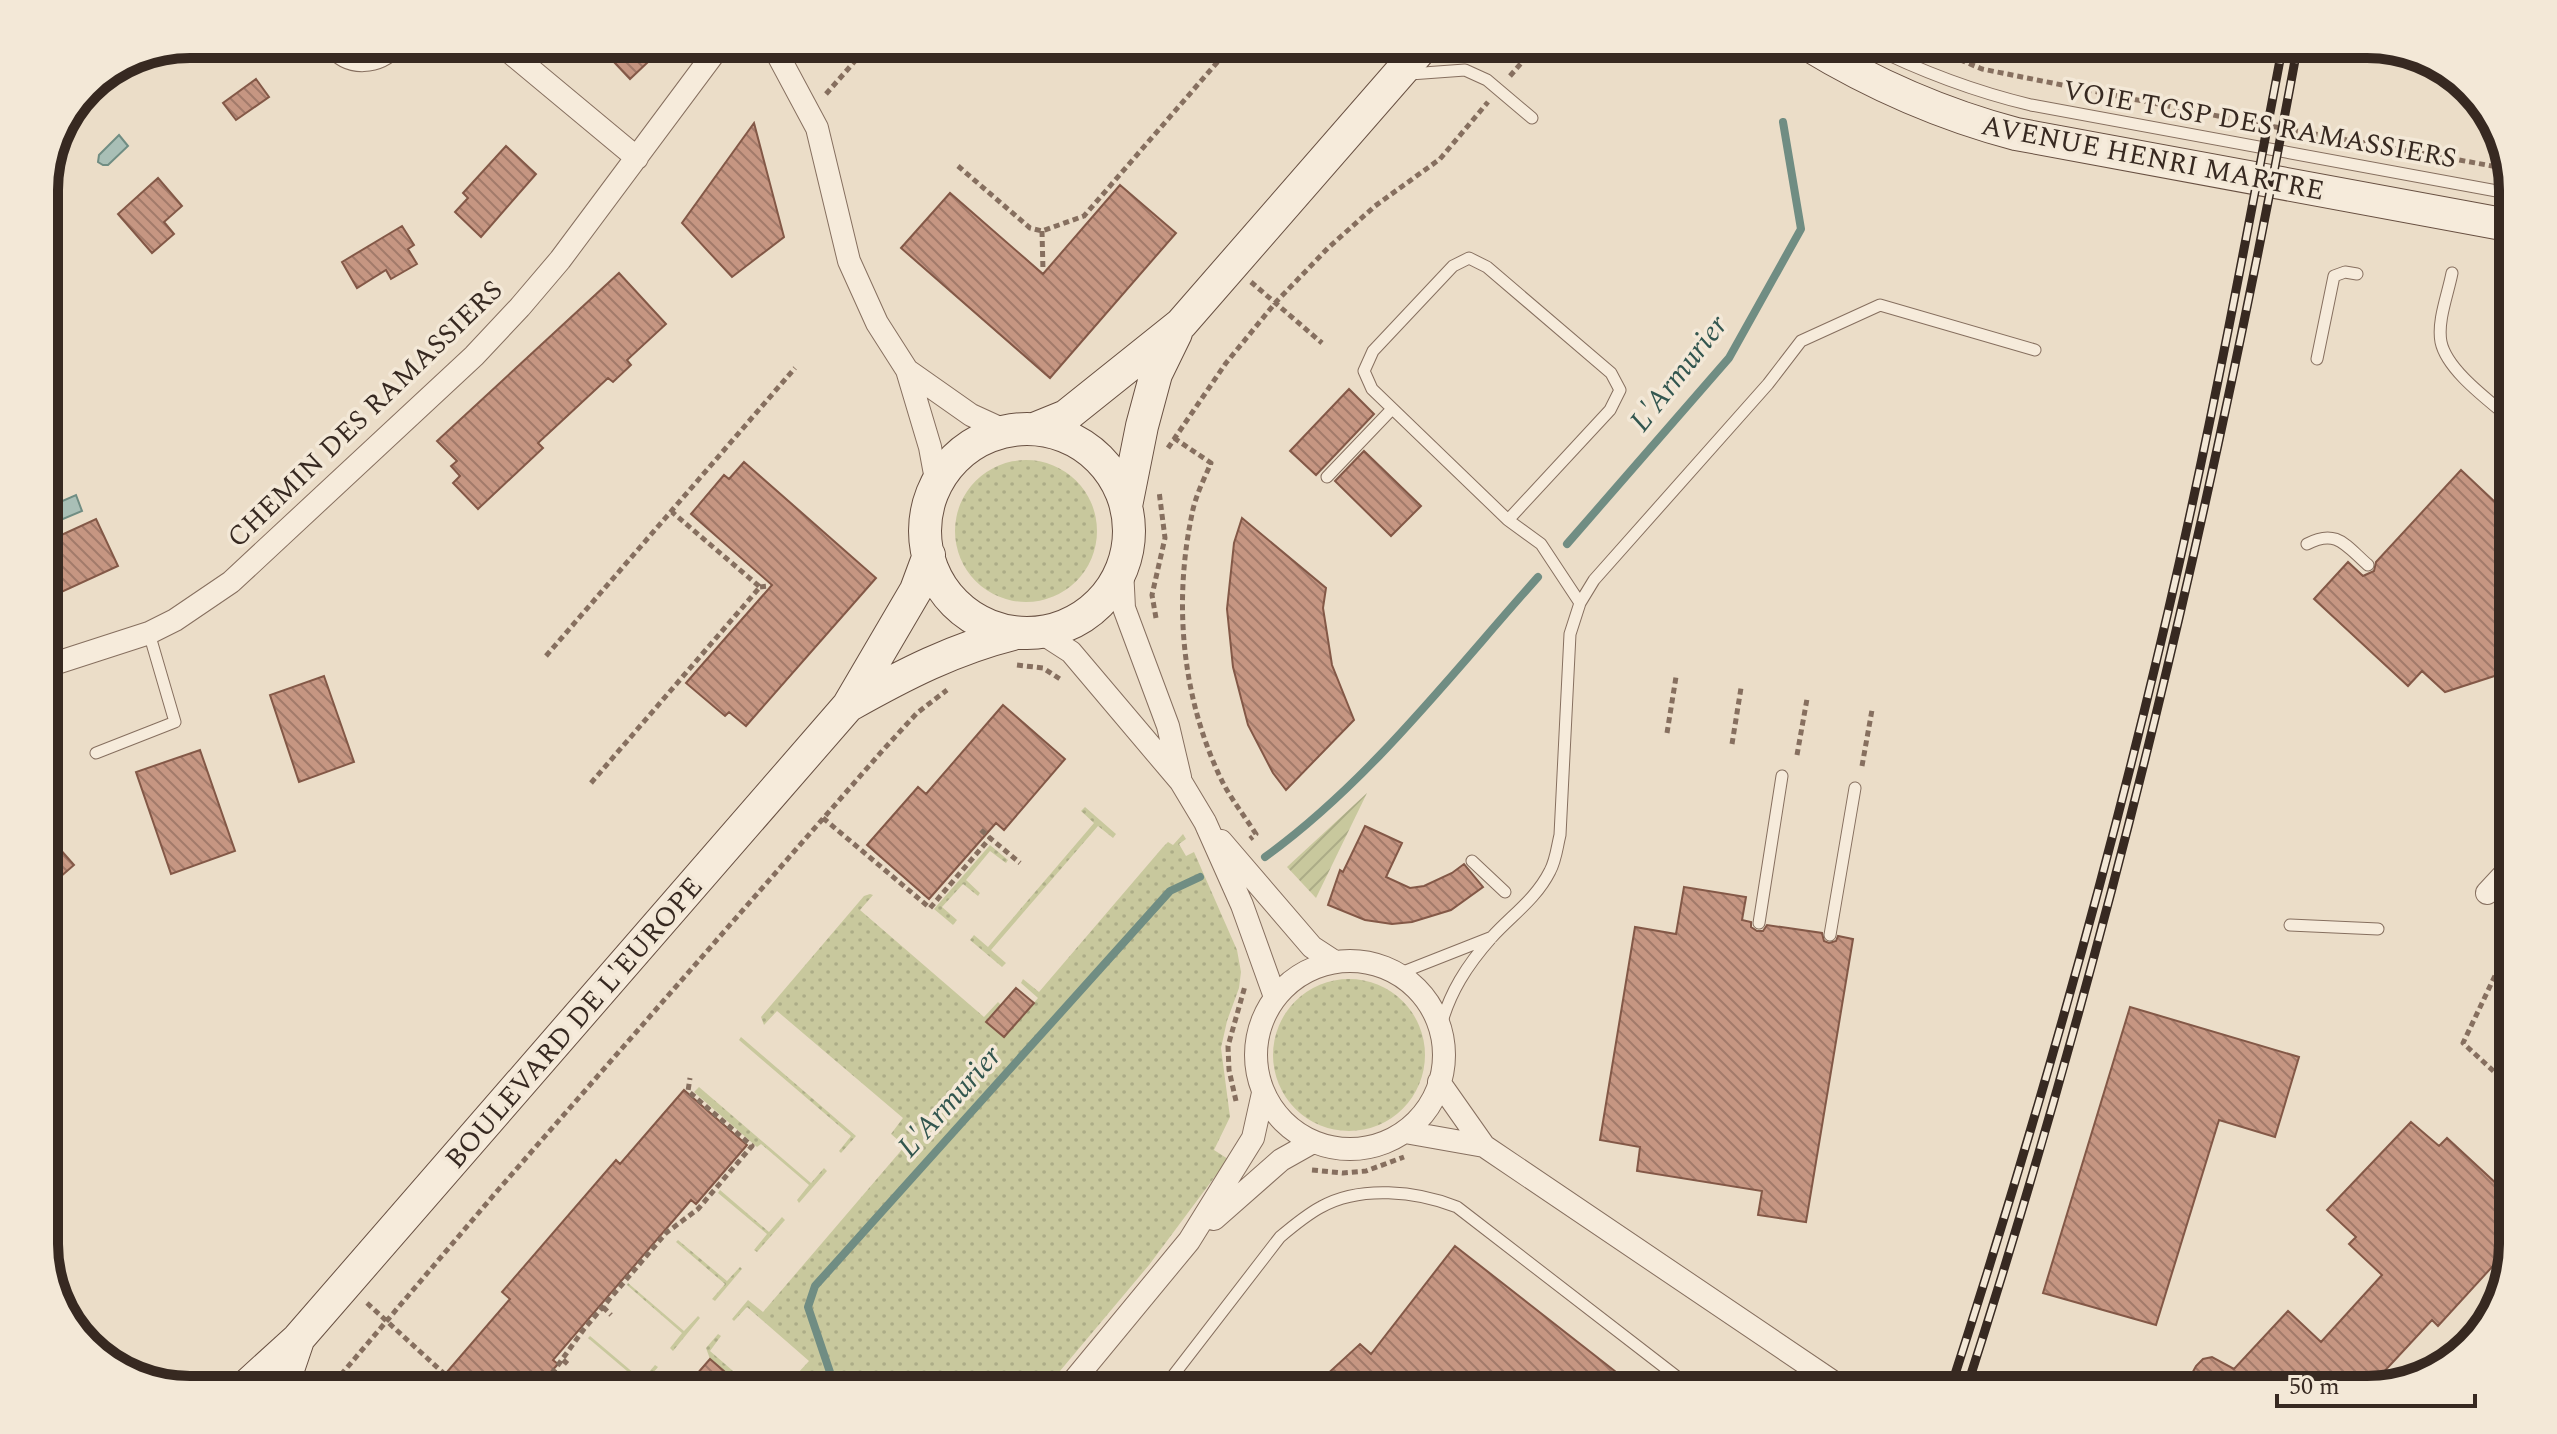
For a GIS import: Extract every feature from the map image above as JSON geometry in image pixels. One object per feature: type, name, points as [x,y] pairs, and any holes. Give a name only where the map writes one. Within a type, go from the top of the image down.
[{"type":"street","points":[[350,58],[358,61],[375,58]]},
{"type":"street","points":[[517,58],[637,158]]},
{"type":"street","name":"CHEMIN DES RAMASSIERS","points":[[58,662],[149,633],[175,620],[231,582],[474,356],[560,260],[711,58]]},
{"type":"street","points":[[780,58],[817,128],[855,280],[877,323],[907,370],[930,447],[937,485]]},
{"type":"street","name":"BOULEVARD DE L'EUROPE","points":[[1029,632],[978,620],[961,608],[935,575],[926,531],[929,507],[937,485],[958,456],[980,441],[1066,416],[1181,324],[1413,58]]},
{"type":"street","name":"AVENUE HENRI MARTRE","points":[[1830,58],[1976,123],[2032,137],[2499,223]]},
{"type":"street","name":"BOULEVARD DE L'EUROPE","points":[[848,706],[951,652],[1069,624],[1095,607],[1115,583],[1122,569],[1128,538],[1126,506],[1136,451],[1156,374],[1181,324]]},
{"type":"street","points":[[907,370],[971,415],[1020,430]]},
{"type":"street","name":"BOULEVARD DE L'EUROPE","points":[[1020,430],[1055,433],[1075,440],[1093,452],[1113,477],[1126,506]]},
{"type":"street","name":"BOULEVARD DE L'EUROPE","points":[[257,1376],[298,1339],[848,706],[916,590],[929,555]]},
{"type":"street","points":[[1122,569],[1124,608],[1168,726],[1181,782]]},
{"type":"street","points":[[1029,632],[1071,652],[1181,782],[1205,822],[1242,905],[1275,997]]},
{"type":"street","points":[[1205,822],[1312,947],[1335,962]]},
{"type":"street","points":[[2487,893],[2499,880]]},
{"type":"street","points":[[1335,962],[1371,963],[1398,974],[1424,998],[1440,1029],[1443,1062],[1428,1108],[1405,1132],[1380,1144],[1336,1149],[1313,1142],[1287,1126],[1263,1093],[1255,1054],[1264,1015],[1275,997],[1301,974],[1314,968],[1335,962]]},
{"type":"street","points":[[1439,1082],[1484,1146],[1824,1376]]},
{"type":"street","points":[[1078,1376],[1189,1241],[1253,1138],[1263,1093]]},
{"type":"street","points":[[1405,1132],[1484,1146]]},
{"type":"street","points":[[1189,1241],[1281,1160],[1313,1142]]},
{"type":"street","name":"BOULEVARD DE L'EUROPE","points":[[286,1376],[298,1339]]},
{"type":"lane","name":"VOIE TCSP DES RAMASSIERS","points":[[1894,58],[1920,71],[1982,93],[2031,105],[2499,191]]},
{"type":"lane","points":[[1398,76],[1438,70],[1465,70],[1487,80],[1532,118]]},
{"type":"lane","points":[[1508,520],[1617,400],[1620,390],[1611,373],[1487,267],[1469,258],[1453,266],[1367,361],[1364,371],[1367,381],[1508,520],[1541,544],[1580,603]]},
{"type":"lane","points":[[2317,359],[2334,276],[2345,272],[2357,274]]},
{"type":"lane","points":[[2452,273],[2441,328],[2446,357],[2499,408]]},
{"type":"lane","points":[[1440,1029],[1455,985],[1493,937],[1533,897],[1554,862],[1560,835],[1570,634],[1580,603],[1594,580],[1768,384],[1801,341],[1880,305],[2035,350]]},
{"type":"lane","points":[[1327,477],[1392,409]]},
{"type":"lane","points":[[2307,544],[2323,537],[2334,537],[2368,565]]},
{"type":"lane","points":[[96,753],[175,722],[149,633]]},
{"type":"lane","points":[[1759,923],[1782,776]]},
{"type":"lane","points":[[1830,935],[1855,788]]},
{"type":"lane","points":[[1472,861],[1505,892]]},
{"type":"lane","points":[[2290,925],[2378,929]]},
{"type":"lane","points":[[1398,974],[1493,937]]},
{"type":"lane","points":[[1173,1376],[1258,1264],[1291,1228],[1321,1206],[1337,1200],[1357,1195],[1394,1193],[1437,1199],[1457,1207],[1676,1376]]},
{"type":"path","points":[[825,96],[858,58]]},
{"type":"path","points":[[958,166],[1030,228],[1042,231],[1084,216],[1221,58]]},
{"type":"path","points":[[1163,458],[1226,363],[1276,302],[1328,248],[1375,206],[1440,159],[1526,58]]},
{"type":"path","points":[[1956,58],[1982,69],[2248,122],[2496,167]]},
{"type":"path","points":[[1042,231],[1043,271]]},
{"type":"path","points":[[1248,278],[1322,343]]},
{"type":"path","points":[[546,656],[795,368]]},
{"type":"path","points":[[1174,438],[1211,463],[1192,511],[1182,574],[1182,645],[1204,739],[1224,785],[1256,834],[1243,844]]},
{"type":"path","points":[[1139,653],[1158,635],[1152,595],[1165,538],[1163,504],[1157,480]]},
{"type":"path","points":[[672,512],[760,587]]},
{"type":"path","points":[[591,783],[760,587],[769,586]]},
{"type":"path","points":[[1007,664],[1043,668],[1069,684],[1080,686],[1098,682]]},
{"type":"path","points":[[1667,733],[1676,677]]},
{"type":"path","points":[[340,1376],[823,818],[917,713],[950,687]]},
{"type":"path","points":[[1732,744],[1741,688]]},
{"type":"path","points":[[1797,755],[1807,699]]},
{"type":"path","points":[[1862,766],[1872,710]]},
{"type":"path","points":[[823,818],[930,908],[990,838]]},
{"type":"path","points":[[981,830],[1020,863]]},
{"type":"path","points":[[2487,893],[2499,915]]},
{"type":"path","points":[[2499,967],[2463,1043],[2499,1076]]},
{"type":"path","points":[[1236,1112],[1228,1046],[1245,991],[1246,976]]},
{"type":"path","points":[[551,1376],[603,1307],[666,1233],[698,1209],[752,1146],[688,1091],[690,1078]]},
{"type":"path","points":[[1304,1171],[1366,1171],[1413,1154]]},
{"type":"path","points":[[360,1297],[447,1376]]},
{"type":"path","points":[[603,1307],[611,1315]]},
{"type":"path","points":[[563,1360],[570,1366]]},
{"type":"green space","points":[[1026,460],[1053,465],[1076,481],[1092,504],[1097,531],[1092,558],[1076,581],[1053,597],[1026,602],[999,597],[976,581],[960,558],[955,531],[960,504],[976,481],[999,465]]},
{"type":"green space","points":[[1367,793],[1316,898],[1287,867]]},
{"type":"green space","points":[[1085,807],[1116,834],[1113,838],[1098,826],[991,950],[1006,963],[1002,967],[970,940],[974,935],[988,947],[1094,823],[1081,811]]},
{"type":"green space","points":[[1183,834],[1186,839],[1179,844],[1186,856],[1194,852],[1237,950],[1241,972],[1221,1048],[1230,1117],[1214,1150],[1228,1159],[1149,1265],[1056,1376],[799,1376],[797,1374],[809,1361],[747,1307],[734,1321],[732,1319],[748,1300],[763,1312],[905,1146],[891,1134],[903,1118],[777,1011],[764,1025],[761,1017],[864,896],[870,894],[873,895],[860,910],[984,1017],[998,1002],[1001,1005],[987,1022],[1004,1037],[1038,998],[1021,983],[1023,979],[1039,992],[1163,847],[1168,842],[1173,845]]},
{"type":"green space","points":[[990,845],[1008,860],[1006,863],[990,851],[966,880],[980,893],[978,896],[963,884],[942,907],[957,920],[953,925],[934,909]]},
{"type":"green space","points":[[1349,979],[1378,984],[1403,1001],[1420,1026],[1425,1055],[1420,1084],[1403,1109],[1378,1126],[1349,1131],[1320,1126],[1295,1109],[1278,1084],[1273,1055],[1278,1026],[1295,1001],[1320,984]]},
{"type":"green space","points":[[741,1037],[856,1136],[841,1153],[839,1151],[851,1136],[739,1040]]},
{"type":"green space","points":[[699,1087],[811,1183],[824,1168],[827,1171],[799,1203],[797,1200],[809,1185],[761,1144],[757,1147],[694,1092]]},
{"type":"green space","points":[[720,1190],[769,1232],[782,1217],[785,1220],[757,1252],[754,1250],[767,1234],[718,1193]]},
{"type":"green space","points":[[678,1240],[727,1281],[740,1267],[742,1269],[715,1301],[712,1299],[725,1284],[676,1242]]},
{"type":"green space","points":[[628,1283],[684,1331],[698,1316],[700,1318],[673,1351],[670,1348],[682,1333]]},
{"type":"green space","points":[[718,1334],[721,1336],[710,1351],[739,1376],[730,1376],[710,1359],[706,1348]]},
{"type":"green space","points":[[590,1336],[637,1376],[633,1376],[588,1338]]},
{"type":"green space","points":[[655,1365],[658,1367],[651,1376],[645,1376]]},
{"type":"shaded area","points":[[119,135],[128,146],[108,165],[98,162],[99,155]]},
{"type":"shaded area","points":[[76,495],[82,511],[58,521],[58,503]]},
{"type":"building","points":[[616,58],[646,58],[648,62],[630,79],[613,61]]},
{"type":"building","points":[[256,79],[269,97],[236,120],[223,103]]},
{"type":"building","points":[[754,123],[784,237],[732,277],[682,223]]},
{"type":"building","points":[[506,146],[536,174],[481,237],[455,212],[468,198],[463,193]]},
{"type":"building","points":[[158,178],[182,206],[164,222],[174,234],[152,253],[118,214]]},
{"type":"building","points":[[1120,185],[1176,233],[1050,378],[901,248],[950,193],[1043,274]]},
{"type":"building","points":[[402,226],[414,245],[408,249],[417,264],[391,279],[386,270],[357,288],[342,262]]},
{"type":"building","points":[[619,273],[666,324],[627,360],[631,365],[613,382],[608,378],[538,443],[543,448],[478,509],[453,483],[460,476],[451,466],[457,461],[437,441]]},
{"type":"building","points":[[1349,389],[1374,414],[1316,475],[1290,451]]},
{"type":"building","points":[[1364,451],[1421,506],[1391,536],[1335,481]]},
{"type":"building","points":[[744,462],[876,578],[746,726],[729,712],[725,716],[686,683],[772,585],[691,514],[724,475],[729,479]]},
{"type":"building","points":[[2461,470],[2499,506],[2499,675],[2445,692],[2422,671],[2408,686],[2314,599],[2348,562],[2363,576],[2374,571],[2376,562]]},
{"type":"building","points":[[1242,518],[1326,588],[1323,608],[1332,665],[1354,720],[1286,790],[1273,773],[1248,725],[1233,667],[1227,609],[1234,543]]},
{"type":"building","points":[[96,519],[118,566],[58,594],[58,537]]},
{"type":"building","points":[[324,676],[354,762],[299,782],[270,695]]},
{"type":"building","points":[[1003,705],[1065,759],[1004,830],[996,823],[929,899],[867,845],[918,787],[926,794]]},
{"type":"building","points":[[200,750],[235,851],[171,874],[136,772]]},
{"type":"building","points":[[1365,826],[1402,843],[1386,877],[1410,888],[1424,886],[1464,864],[1483,887],[1451,910],[1412,922],[1392,924],[1365,920],[1328,905],[1340,870],[1343,872]]},
{"type":"building","points":[[58,847],[74,865],[58,879]]},
{"type":"building","points":[[1684,887],[1746,897],[1742,920],[1751,922],[1751,927],[1757,931],[1763,931],[1767,925],[1822,933],[1824,941],[1829,943],[1836,941],[1838,936],[1853,939],[1806,1222],[1758,1215],[1762,1191],[1637,1171],[1640,1147],[1600,1140],[1635,927],[1676,934]]},
{"type":"building","points":[[1016,988],[1034,1003],[1004,1037],[986,1022]]},
{"type":"building","points":[[2130,1007],[2299,1057],[2275,1137],[2219,1120],[2156,1325],[2043,1293]]},
{"type":"building","points":[[684,1090],[747,1145],[696,1204],[691,1200],[553,1360],[558,1364],[547,1376],[451,1376],[447,1372],[510,1299],[502,1292],[616,1160],[620,1164]]},
{"type":"building","points":[[2411,1122],[2439,1146],[2447,1138],[2499,1186],[2498,1260],[2438,1326],[2432,1320],[2381,1375],[2191,1376],[2203,1359],[2212,1357],[2234,1369],[2288,1311],[2321,1342],[2382,1275],[2349,1244],[2356,1237],[2327,1210]]},
{"type":"building","points":[[1455,1246],[1621,1376],[1325,1376],[1360,1344],[1371,1354]]},
{"type":"building","points":[[710,1359],[730,1376],[695,1376]]},
{"type":"waterway","name":"L'Armurier","points":[[1567,544],[1729,358],[1801,229],[1783,122]]},
{"type":"waterway","name":"L'Armurier","points":[[1265,857],[1340,795],[1375,760],[1538,577]]},
{"type":"waterway","name":"L'Armurier","points":[[831,1376],[808,1307],[815,1286],[1170,891],[1200,877]]},
{"type":"railway","points":[[1954,1376],[2045,1082],[2155,668],[2207,434],[2280,58]]},
{"type":"railway","points":[[1970,1376],[2066,1057],[2154,722],[2231,385],[2295,58]]}]
